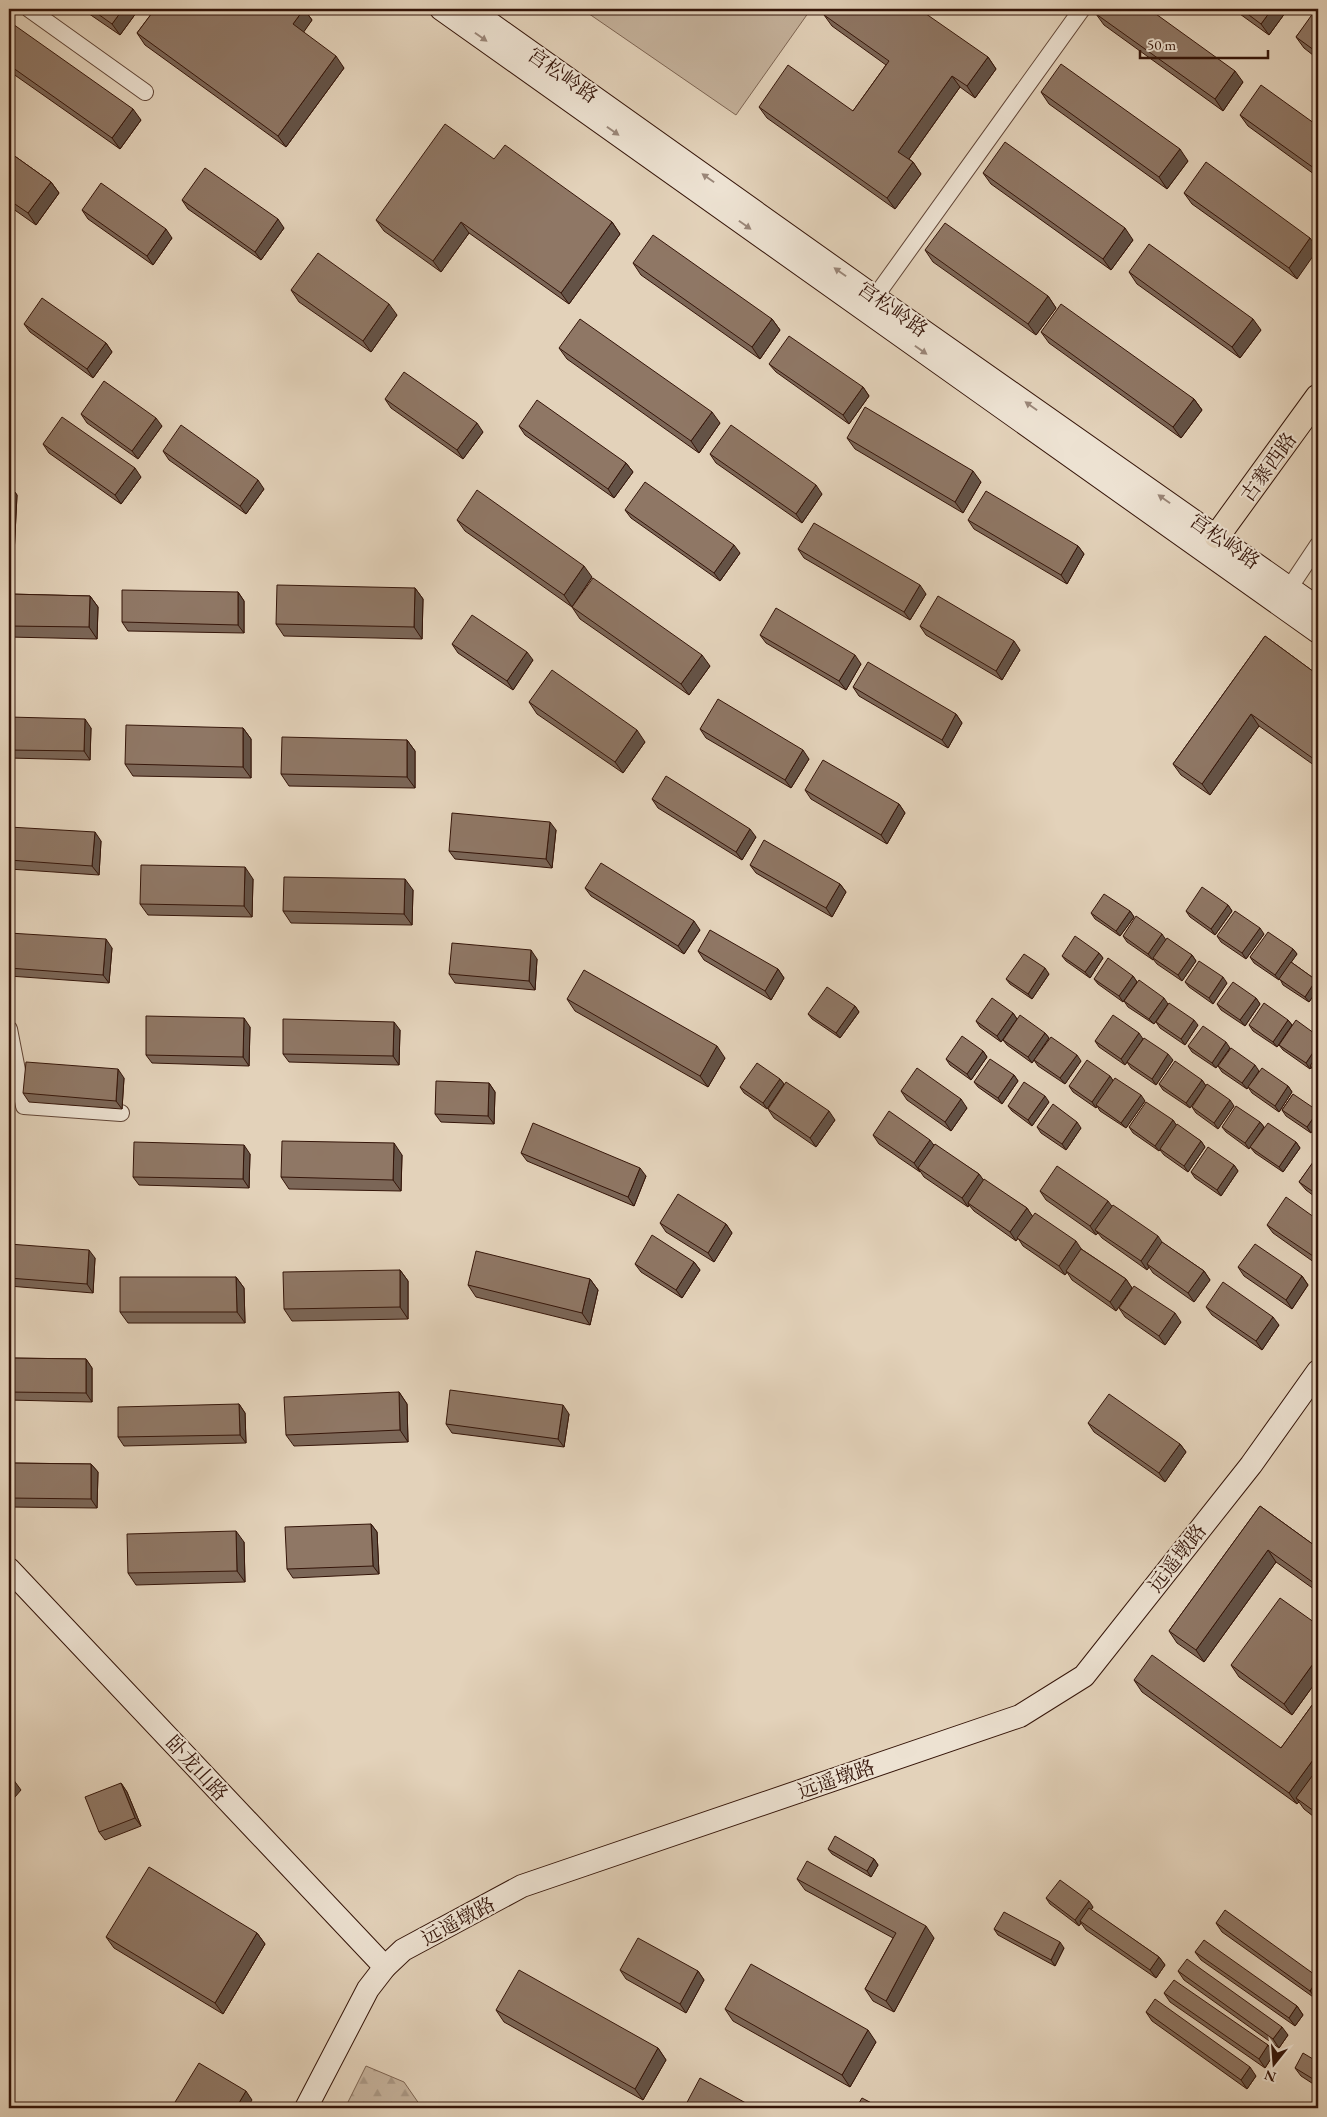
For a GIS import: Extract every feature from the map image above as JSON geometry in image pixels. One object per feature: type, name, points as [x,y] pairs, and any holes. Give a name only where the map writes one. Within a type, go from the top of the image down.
[{"type":"main road","points":[[441,9],[1318,632]]},
{"type":"main road","name":"宫松岭路","points":[[470,9],[875,297],[1318,608]]},
{"type":"main road","name":"古寨西路","points":[[1217,536],[1318,397]]},
{"type":"main road","name":"远遥墩路","points":[[306,2108],[368,1989],[385,1967],[403,1950],[522,1886],[1020,1716],[1084,1676],[1251,1465],[1318,1371]]},
{"type":"main road","name":"卧龙山路","points":[[9,1569],[385,1967]]},
{"type":"street","points":[[29,9],[145,92]]},
{"type":"street","points":[[875,297],[1082,9]]},
{"type":"street","points":[[1290,587],[1318,545]]},
{"type":"street","points":[[9,1029],[24,1106],[122,1113]]},
{"type":"green space","points":[[582,9],[811,9],[736,115]]},
{"type":"green space","points":[[366,2066],[404,2082],[422,2108],[345,2108]]},
{"type":"building","points":[[91,9],[123,9],[112,24]]},
{"type":"building","points":[[155,9],[304,9],[293,24],[336,56],[278,136],[137,33]]},
{"type":"building","points":[[828,9],[919,9],[988,57],[967,86],[952,76],[898,152],[913,162],[887,198],[759,107],[788,65],[853,111],[889,61],[824,15]]},
{"type":"building","points":[[1100,9],[1149,9],[1235,71],[1215,99],[1096,14]]},
{"type":"building","points":[[1241,9],[1272,9],[1261,24]]},
{"type":"building","points":[[1316,9],[1318,9],[1318,53],[1296,37]]},
{"type":"building","points":[[10,22],[133,109],[112,138],[9,65]]},
{"type":"building","points":[[1061,64],[1180,149],[1159,177],[1041,92]]},
{"type":"building","points":[[1261,85],[1318,126],[1318,171],[1240,115]]},
{"type":"building","points":[[445,124],[494,159],[505,145],[612,222],[561,293],[461,222],[433,261],[376,220]]},
{"type":"building","points":[[1005,142],[1125,228],[1103,259],[983,173]]},
{"type":"building","points":[[9,152],[51,182],[28,213],[9,200]]},
{"type":"building","points":[[1206,162],[1310,238],[1289,268],[1184,193]]},
{"type":"building","points":[[205,168],[278,219],[255,252],[182,200]]},
{"type":"building","points":[[101,183],[166,229],[147,256],[82,210]]},
{"type":"building","points":[[945,223],[1048,296],[1028,324],[925,250]]},
{"type":"building","points":[[653,235],[772,319],[752,347],[633,263]]},
{"type":"building","points":[[1149,244],[1253,319],[1232,347],[1129,272]]},
{"type":"building","points":[[318,253],[389,304],[363,341],[291,290]]},
{"type":"building","points":[[42,298],[106,343],[87,369],[24,324]]},
{"type":"building","points":[[1061,304],[1194,399],[1173,427],[1041,332]]},
{"type":"building","points":[[580,319],[712,412],[691,441],[559,348]]},
{"type":"building","points":[[789,336],[863,387],[843,415],[769,364]]},
{"type":"building","points":[[404,372],[477,423],[457,450],[385,399]]},
{"type":"building","points":[[104,381],[156,418],[132,451],[81,414]]},
{"type":"building","points":[[537,400],[626,463],[608,489],[519,426]]},
{"type":"building","points":[[865,407],[973,471],[955,502],[847,438]]},
{"type":"building","points":[[62,417],[135,468],[115,495],[43,444]]},
{"type":"building","points":[[181,425],[258,480],[240,506],[163,451]]},
{"type":"building","points":[[731,425],[816,485],[796,514],[710,454]]},
{"type":"building","points":[[645,482],[734,545],[714,573],[625,510]]},
{"type":"building","points":[[477,490],[584,566],[564,595],[457,520]]},
{"type":"building","points":[[986,491],[1078,546],[1061,575],[968,520]]},
{"type":"building","points":[[814,523],[920,585],[904,612],[798,549]]},
{"type":"building","points":[[593,578],[702,655],[681,684],[572,607]]},
{"type":"building","points":[[277,585],[415,588],[414,627],[276,624]]},
{"type":"building","points":[[122,590],[238,592],[238,625],[122,622]]},
{"type":"building","points":[[9,594],[90,596],[89,627],[9,626]]},
{"type":"building","points":[[938,596],[1014,641],[996,671],[920,626]]},
{"type":"building","points":[[776,608],[855,655],[839,681],[760,635]]},
{"type":"building","points":[[472,615],[527,652],[507,681],[452,644]]},
{"type":"building","points":[[1265,636],[1318,675],[1318,762],[1251,714],[1202,784],[1173,764]]},
{"type":"building","points":[[868,662],[956,714],[942,740],[853,687]]},
{"type":"building","points":[[552,670],[637,730],[615,762],[529,702]]},
{"type":"building","points":[[718,699],[803,750],[785,780],[700,729]]},
{"type":"building","points":[[9,717],[85,719],[84,751],[9,750]]},
{"type":"building","points":[[126,725],[243,728],[243,767],[125,764]]},
{"type":"building","points":[[282,737],[407,740],[407,777],[281,774]]},
{"type":"building","points":[[823,760],[899,804],[881,835],[805,790]]},
{"type":"building","points":[[666,776],[750,829],[736,852],[652,799]]},
{"type":"building","points":[[452,813],[550,822],[546,859],[449,851]]},
{"type":"building","points":[[9,827],[95,832],[92,866],[9,860]]},
{"type":"building","points":[[764,840],[840,884],[826,908],[750,865]]},
{"type":"building","points":[[601,863],[694,921],[678,946],[585,888]]},
{"type":"building","points":[[141,865],[245,867],[244,906],[140,904]]},
{"type":"building","points":[[284,877],[405,879],[404,914],[283,911]]},
{"type":"building","points":[[1202,887],[1228,905],[1211,929],[1186,911]]},
{"type":"building","points":[[1104,894],[1130,911],[1116,931],[1091,913]]},
{"type":"building","points":[[1235,911],[1260,928],[1242,953],[1217,936]]},
{"type":"building","points":[[1136,916],[1162,934],[1148,954],[1123,936]]},
{"type":"building","points":[[710,930],[778,969],[765,991],[698,951]]},
{"type":"building","points":[[1268,932],[1293,949],[1275,975],[1250,957]]},
{"type":"building","points":[[9,933],[106,939],[103,975],[9,968]]},
{"type":"building","points":[[1075,936],[1099,953],[1085,972],[1062,956]]},
{"type":"building","points":[[1167,938],[1192,955],[1178,975],[1153,958]]},
{"type":"building","points":[[452,943],[531,950],[529,981],[449,974]]},
{"type":"building","points":[[1024,954],[1045,968],[1028,994],[1006,979]]},
{"type":"building","points":[[1108,958],[1133,976],[1119,996],[1094,979]]},
{"type":"building","points":[[1199,961],[1223,977],[1209,998],[1185,982]]},
{"type":"building","points":[[1291,962],[1316,980],[1305,997],[1279,979]]},
{"type":"building","points":[[584,970],[717,1046],[700,1076],[567,999]]},
{"type":"building","points":[[1139,980],[1164,998],[1149,1019],[1124,1001]]},
{"type":"building","points":[[1233,982],[1256,998],[1240,1020],[1217,1004]]},
{"type":"building","points":[[827,987],[855,1006],[836,1033],[808,1014]]},
{"type":"building","points":[[992,998],[1013,1013],[997,1036],[976,1021]]},
{"type":"building","points":[[1169,1003],[1194,1020],[1181,1039],[1156,1022]]},
{"type":"building","points":[[1264,1003],[1288,1020],[1273,1042],[1249,1025]]},
{"type":"building","points":[[1020,1015],[1045,1033],[1028,1057],[1003,1040]]},
{"type":"building","points":[[1113,1015],[1139,1033],[1121,1059],[1095,1041]]},
{"type":"building","points":[[146,1016],[244,1018],[243,1057],[146,1055]]},
{"type":"building","points":[[283,1019],[394,1022],[393,1056],[283,1054]]},
{"type":"building","points":[[1296,1020],[1318,1036],[1318,1045],[1306,1063],[1279,1045]]},
{"type":"building","points":[[1203,1026],[1226,1042],[1212,1063],[1188,1046]]},
{"type":"building","points":[[962,1036],[983,1051],[967,1074],[946,1059]]},
{"type":"building","points":[[1051,1037],[1077,1055],[1060,1078],[1034,1060]]},
{"type":"building","points":[[1144,1038],[1168,1054],[1152,1079],[1127,1062]]},
{"type":"building","points":[[1231,1048],[1255,1065],[1242,1083],[1218,1066]]},
{"type":"building","points":[[1318,1054],[1318,1072],[1310,1066]]},
{"type":"building","points":[[990,1059],[1014,1075],[998,1098],[974,1082]]},
{"type":"building","points":[[1087,1060],[1110,1076],[1092,1102],[1069,1086]]},
{"type":"building","points":[[1175,1061],[1202,1080],[1186,1103],[1159,1084]]},
{"type":"building","points":[[26,1062],[118,1069],[116,1101],[23,1093]]},
{"type":"building","points":[[757,1063],[780,1079],[763,1103],[740,1087]]},
{"type":"building","points":[[917,1068],[961,1099],[945,1122],[901,1091]]},
{"type":"building","points":[[1262,1068],[1288,1086],[1275,1106],[1248,1087]]},
{"type":"building","points":[[1115,1078],[1141,1095],[1121,1123],[1096,1105]]},
{"type":"building","points":[[436,1081],[489,1083],[488,1116],[435,1114]]},
{"type":"building","points":[[786,1082],[829,1111],[810,1138],[768,1109]]},
{"type":"building","points":[[1024,1082],[1045,1096],[1028,1120],[1008,1106]]},
{"type":"building","points":[[1207,1084],[1230,1100],[1214,1123],[1192,1107]]},
{"type":"building","points":[[1293,1094],[1318,1111],[1307,1127],[1282,1110]]},
{"type":"building","points":[[1146,1102],[1173,1120],[1155,1146],[1129,1127]]},
{"type":"building","points":[[1053,1104],[1077,1122],[1062,1144],[1037,1127]]},
{"type":"building","points":[[1236,1106],[1260,1122],[1245,1143],[1222,1127]]},
{"type":"building","points":[[889,1111],[930,1140],[914,1163],[873,1135]]},
{"type":"building","points":[[533,1123],[640,1168],[628,1197],[521,1153]]},
{"type":"building","points":[[1268,1123],[1296,1142],[1279,1167],[1250,1147]]},
{"type":"building","points":[[1177,1124],[1201,1141],[1184,1166],[1160,1149]]},
{"type":"building","points":[[282,1141],[394,1143],[393,1180],[281,1177]]},
{"type":"building","points":[[134,1142],[244,1145],[243,1179],[133,1177]]},
{"type":"building","points":[[935,1144],[979,1174],[962,1198],[918,1168]]},
{"type":"building","points":[[1208,1147],[1234,1165],[1217,1190],[1191,1172]]},
{"type":"building","points":[[1318,1155],[1318,1195],[1299,1182]]},
{"type":"building","points":[[1057,1166],[1108,1201],[1090,1226],[1040,1191]]},
{"type":"building","points":[[984,1179],[1027,1208],[1010,1232],[968,1203]]},
{"type":"building","points":[[678,1194],[726,1224],[708,1253],[660,1223]]},
{"type":"building","points":[[1286,1197],[1318,1220],[1318,1255],[1316,1258],[1267,1225]]},
{"type":"building","points":[[1113,1205],[1158,1236],[1141,1261],[1095,1230]]},
{"type":"building","points":[[1035,1213],[1076,1241],[1059,1266],[1017,1238]]},
{"type":"building","points":[[652,1235],[694,1262],[676,1290],[635,1264]]},
{"type":"building","points":[[1162,1242],[1204,1271],[1188,1293],[1147,1264]]},
{"type":"building","points":[[9,1244],[89,1250],[87,1284],[9,1278]]},
{"type":"building","points":[[1255,1244],[1302,1276],[1286,1300],[1238,1267]]},
{"type":"building","points":[[1081,1249],[1126,1279],[1110,1302],[1066,1271]]},
{"type":"building","points":[[476,1251],[590,1279],[582,1313],[468,1285]]},
{"type":"building","points":[[400,1270],[400,1307],[284,1309],[283,1272]]},
{"type":"building","points":[[120,1277],[236,1277],[237,1312],[120,1312]]},
{"type":"building","points":[[1223,1282],[1273,1317],[1256,1341],[1206,1307]]},
{"type":"building","points":[[1134,1286],[1175,1313],[1159,1336],[1119,1308]]},
{"type":"building","points":[[9,1358],[86,1359],[86,1393],[9,1392]]},
{"type":"building","points":[[450,1390],[563,1405],[558,1439],[446,1424]]},
{"type":"building","points":[[399,1392],[400,1430],[286,1435],[284,1397]]},
{"type":"building","points":[[1109,1394],[1180,1444],[1159,1473],[1088,1423]]},
{"type":"building","points":[[239,1404],[240,1435],[118,1437],[118,1407]]},
{"type":"building","points":[[9,1463],[91,1464],[91,1499],[9,1498]]},
{"type":"building","points":[[1260,1506],[1318,1548],[1318,1586],[1268,1550],[1196,1650],[1169,1631]]},
{"type":"building","points":[[371,1524],[373,1566],[287,1569],[285,1527]]},
{"type":"building","points":[[236,1531],[237,1571],[128,1573],[127,1534]]},
{"type":"building","points":[[1280,1598],[1318,1625],[1318,1657],[1284,1704],[1231,1665]]},
{"type":"building","points":[[1152,1655],[1281,1748],[1318,1697],[1318,1753],[1289,1793],[1134,1680]]},
{"type":"building","points":[[1318,1768],[1318,1814],[1296,1798]]},
{"type":"building","points":[[9,1775],[13,1779],[9,1784]]},
{"type":"building","points":[[121,1783],[135,1818],[99,1832],[85,1797]]},
{"type":"building","points":[[835,1836],[874,1859],[867,1871],[828,1849]]},
{"type":"building","points":[[807,1861],[926,1926],[886,2001],[865,1989],[896,1933],[797,1879]]},
{"type":"building","points":[[149,1867],[257,1933],[215,2003],[106,1937]]},
{"type":"building","points":[[1060,1880],[1089,1901],[1075,1920],[1046,1898]]},
{"type":"building","points":[[1089,1908],[1159,1957],[1150,1970],[1080,1921]]},
{"type":"building","points":[[1225,1910],[1318,1977],[1310,1991],[1216,1923]]},
{"type":"building","points":[[1004,1912],[1060,1942],[1051,1960],[994,1929]]},
{"type":"building","points":[[638,1938],[698,1971],[680,2004],[620,1970]]},
{"type":"building","points":[[1204,1940],[1297,2006],[1289,2018],[1195,1952]]},
{"type":"building","points":[[1187,1959],[1282,2027],[1273,2039],[1178,1971]]},
{"type":"building","points":[[751,1964],[868,2030],[842,2075],[725,2009]]},
{"type":"building","points":[[519,1970],[658,2048],[635,2089],[496,2010]]},
{"type":"building","points":[[1174,1980],[1268,2045],[1259,2059],[1164,1993]]},
{"type":"building","points":[[1155,1999],[1250,2067],[1241,2080],[1146,2012]]},
{"type":"building","points":[[1303,2053],[1318,2062],[1318,2082],[1295,2068]]},
{"type":"building","points":[[199,2063],[246,2091],[236,2108],[172,2107]]},
{"type":"building","points":[[700,2078],[755,2108],[684,2108]]},
{"type":"building","points":[[862,2098],[881,2108],[856,2108]]}]
